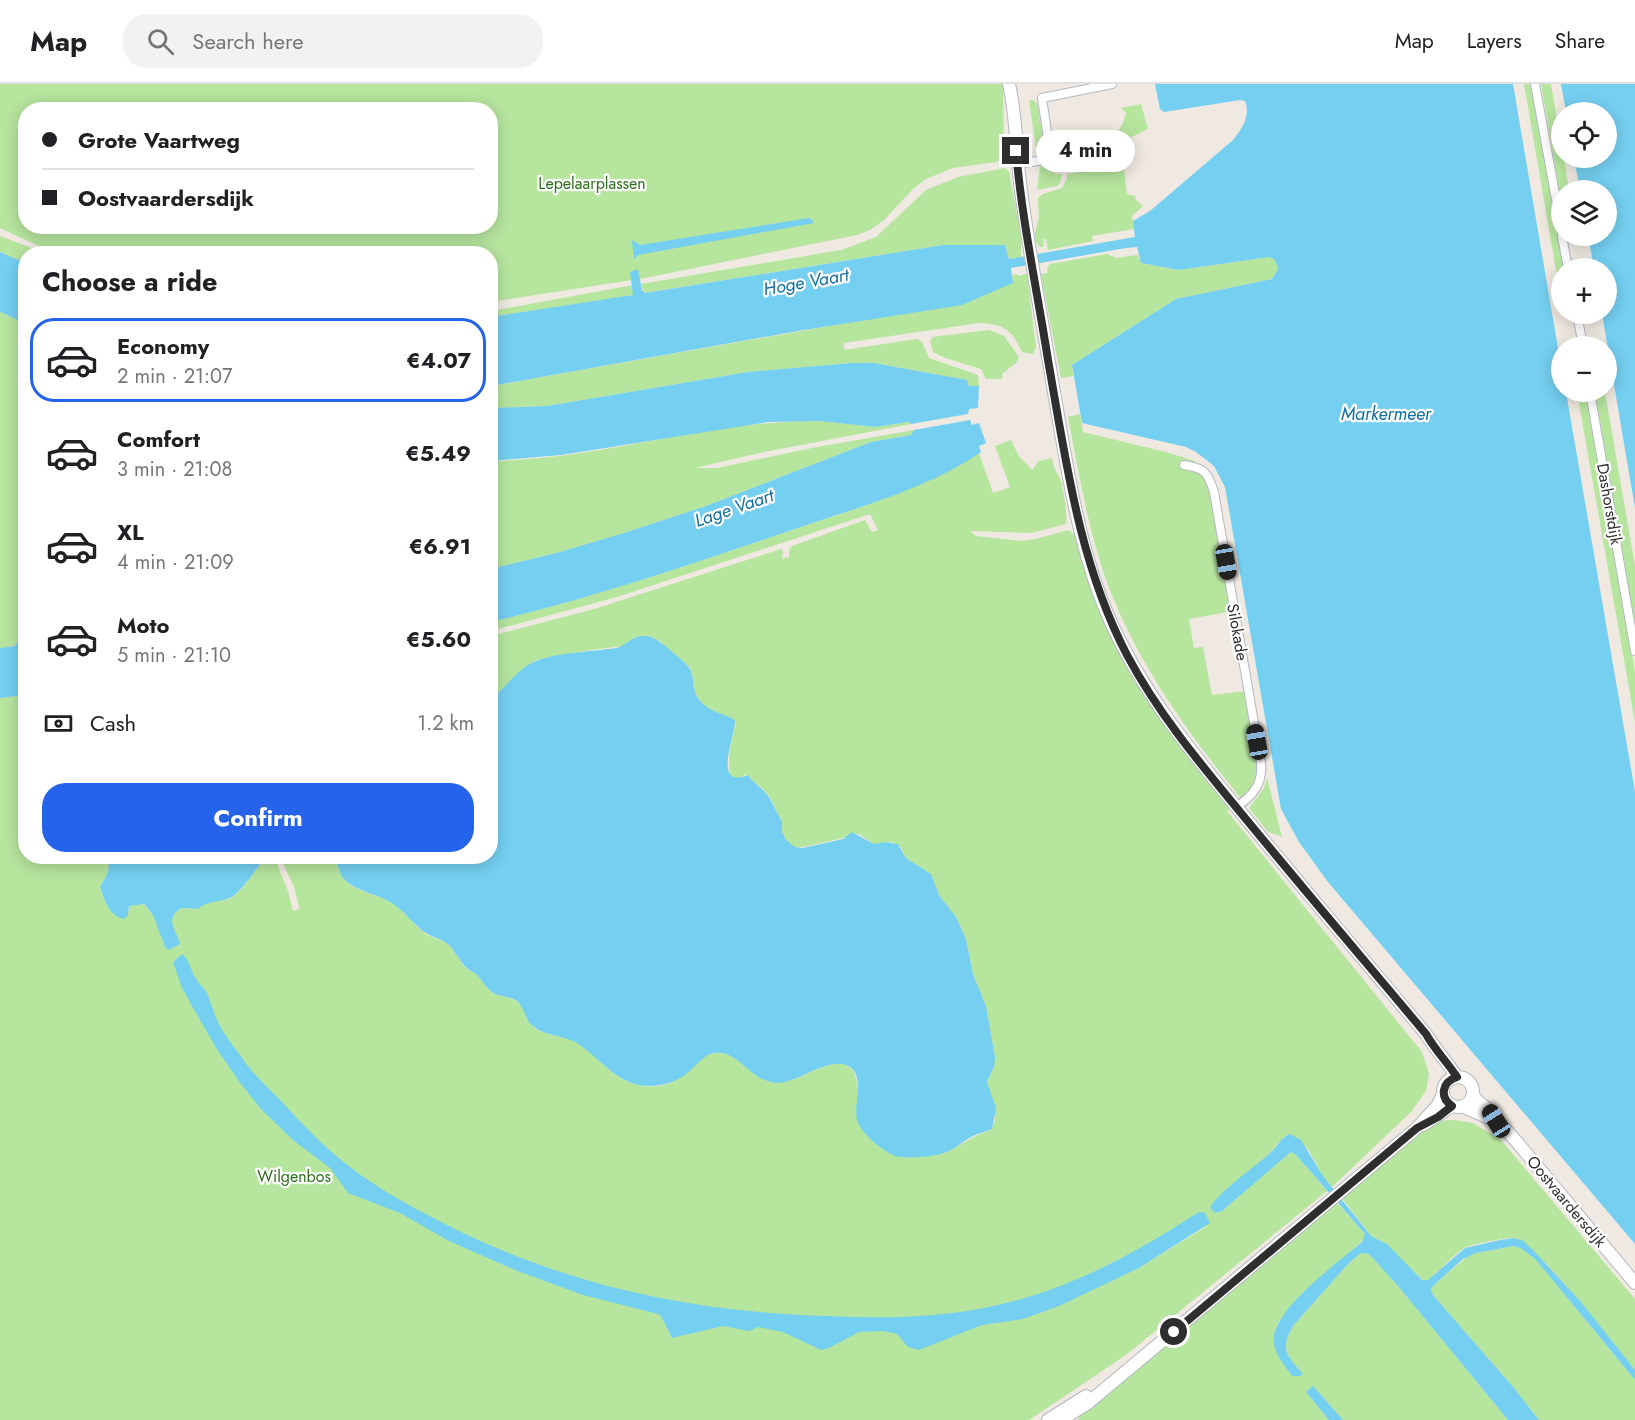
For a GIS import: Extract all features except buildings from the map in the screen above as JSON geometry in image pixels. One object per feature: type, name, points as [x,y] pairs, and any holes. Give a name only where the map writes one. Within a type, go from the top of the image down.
[{"type":"main road","points":[[1012,88],[1017,164],[1030,255],[1068,476],[1079,524],[1111,623],[1145,686],[1167,720],[1236,807],[1426,1034],[1437,1052],[1448,1062],[1449,1085],[1445,1099],[1458,1106]]},
{"type":"main road","points":[[1417,1128],[1470,1102],[1473,1094],[1469,1082],[1449,1085]]},
{"type":"main road","points":[[1061,1420],[1088,1403],[1417,1128],[1438,1105],[1449,1085]]},
{"type":"main road","name":"Oostvaardersdijk","points":[[1473,1094],[1475,1099],[1488,1109],[1496,1121],[1516,1141],[1635,1283]]},
{"type":"main road","name":"Oostvaardersdijk","points":[[1458,1106],[1496,1121]]},
{"type":"main road","points":[[1048,1420],[1082,1398],[1106,1387]]},
{"type":"street","points":[[1017,164],[1051,159],[1042,98],[1112,84]]},
{"type":"street","points":[[1535,84],[1552,180]]},
{"type":"street","name":"Dashorstdijk","points":[[1592,402],[1635,651]]},
{"type":"street","name":"Silokade","points":[[1184,465],[1196,467],[1208,475],[1214,492],[1261,763],[1258,786],[1236,807]]},
{"type":"green space","name":"Lepelaarplassen","points":[[0,84],[1003,84],[1004,154],[1000,160],[953,168],[926,179],[914,188],[884,220],[870,230],[857,235],[640,279],[639,276],[632,280],[498,301],[498,246],[39,246],[0,228]]},
{"type":"green space","points":[[1524,84],[1533,84],[1551,188],[1551,241]]},
{"type":"green space","points":[[1541,84],[1551,84],[1554,102],[1551,102],[1551,142]]},
{"type":"green space","points":[[1029,99],[1036,102],[1038,107],[1044,146],[1037,156]]},
{"type":"green space","points":[[1141,104],[1148,129],[1119,143],[1118,132],[1126,113],[1121,108]]},
{"type":"green space","points":[[1045,165],[1056,174],[1062,174],[1060,183],[1057,186],[1037,190],[1040,167]]},
{"type":"green space","points":[[1121,165],[1124,169],[1127,194],[1135,196],[1143,206],[1132,216],[1134,229],[1092,236],[1093,241],[1048,250],[1046,239],[1044,239],[1043,247],[1036,244],[1035,233],[1039,217],[1038,198],[1062,188],[1067,174]]},
{"type":"green space","points":[[1005,168],[1009,172],[1021,233],[1021,257],[1009,259],[1005,245],[943,245],[644,293],[641,284],[841,250],[876,237],[926,190],[958,177]]},
{"type":"green space","points":[[1555,168],[1566,168],[1567,180],[1558,180]]},
{"type":"green space","points":[[0,236],[26,246],[18,246],[18,260],[0,252]]},
{"type":"green space","points":[[1552,246],[1561,246],[1563,258],[1554,258]]},
{"type":"green space","points":[[1107,254],[1116,258],[1138,255],[1141,263],[1179,270],[1269,257],[1275,260],[1278,269],[1272,279],[1176,299],[1072,365],[1073,376],[1061,378],[1041,274],[1048,273],[1047,269],[1050,264]]},
{"type":"green space","points":[[1027,274],[1036,347],[1033,354],[1022,352],[1011,333],[1001,327],[979,323],[844,343],[844,350],[917,339],[922,342],[929,358],[978,375],[979,386],[969,386],[967,380],[874,363],[851,363],[748,372],[547,406],[498,408],[498,385],[886,316],[1013,283],[1012,275]]},
{"type":"green space","points":[[633,285],[634,295],[498,316],[498,310]]},
{"type":"green space","points":[[0,312],[18,320],[18,641],[15,646],[0,648]]},
{"type":"green space","points":[[989,330],[1004,336],[1019,357],[1016,363],[1002,374],[1002,379],[986,379],[981,369],[933,352],[930,341],[933,337]]},
{"type":"green space","points":[[1579,402],[1589,402],[1635,672],[1635,722]]},
{"type":"green space","points":[[1597,402],[1607,402],[1635,566],[1635,626]]},
{"type":"green space","points":[[1080,414],[1083,432],[1195,461],[1194,470],[1199,471],[1211,488],[1233,611],[1189,619],[1194,648],[1203,647],[1212,695],[1246,691],[1259,769],[1257,782],[1242,800],[1163,693],[1116,605],[1104,574],[1083,496],[1068,417]]},
{"type":"green space","points":[[820,421],[875,427],[909,422],[911,424],[764,452],[695,468],[717,468],[914,430],[911,435],[871,442],[706,506],[560,552],[498,567],[498,461],[573,454],[696,433],[779,422]]},
{"type":"green space","name":"Wilgenbos","points":[[1011,440],[1018,455],[1032,470],[1039,461],[1052,458],[1062,486],[1066,506],[1066,524],[1031,533],[970,531],[976,536],[1022,541],[1068,530],[1075,535],[1099,610],[1231,807],[1227,811],[1422,1052],[1429,1074],[1426,1091],[1411,1112],[1332,1187],[1308,1149],[1286,1135],[1215,1213],[1222,1211],[1291,1152],[1327,1191],[1126,1355],[1029,1420],[0,1420],[0,698],[18,696],[18,864],[108,864],[109,868],[100,887],[106,904],[118,917],[128,915],[129,906],[143,904],[153,915],[165,946],[171,916],[181,908],[198,909],[208,903],[233,897],[261,864],[277,864],[293,911],[299,909],[299,906],[294,887],[283,864],[336,864],[343,878],[351,885],[390,902],[401,909],[426,934],[447,944],[464,967],[477,975],[490,990],[520,1005],[535,1028],[576,1042],[617,1076],[644,1086],[669,1084],[706,1056],[715,1053],[731,1056],[758,1076],[774,1082],[792,1080],[828,1066],[843,1064],[850,1067],[857,1080],[858,1121],[869,1137],[897,1156],[930,1156],[953,1149],[991,1130],[995,1121],[987,1082],[994,1067],[994,1052],[986,1006],[973,974],[966,939],[956,917],[939,895],[931,874],[906,858],[901,847],[893,842],[874,844],[859,834],[810,846],[789,844],[782,832],[782,821],[766,792],[746,774],[737,779],[732,777],[729,771],[736,723],[700,702],[690,667],[666,649],[660,641],[650,637],[635,637],[623,646],[534,661],[521,670],[498,693],[498,634],[594,609],[781,549],[782,559],[789,557],[789,550],[792,546],[865,520],[872,532],[878,530],[870,514],[617,597],[498,629],[498,620],[639,580],[860,507],[910,489],[979,453],[993,493],[1010,487],[995,446]],"holes":[[[1207,1226],[1139,1268],[1112,1279],[1110,1266],[1150,1244]]]},
{"type":"green space","points":[[1267,778],[1282,837],[1268,832],[1249,808],[1264,788]]},
{"type":"green space","points":[[1455,1120],[1473,1123],[1501,1140],[1635,1299],[1635,1370],[1540,1257],[1515,1238],[1466,1247],[1424,1281],[1383,1242],[1371,1236],[1342,1198],[1416,1135],[1436,1121]]},
{"type":"green space","points":[[1337,1203],[1365,1234],[1365,1238],[1279,1321],[1276,1328],[1276,1342],[1292,1376],[1302,1374],[1287,1352],[1287,1341],[1293,1326],[1348,1264],[1361,1253],[1369,1254],[1508,1420],[1343,1420],[1313,1386],[1306,1392],[1329,1420],[1079,1420],[1077,1413],[1148,1361]]},
{"type":"green space","points":[[1514,1246],[1536,1260],[1635,1380],[1635,1420],[1539,1420],[1433,1295],[1431,1290],[1433,1286],[1468,1256]]},
{"type":"water","name":"Markermeer","points":[[1155,84],[1513,84],[1551,307],[1551,324],[1554,324],[1556,336],[1551,336],[1551,402],[1568,402],[1635,792],[1635,1244],[1328,882],[1299,842],[1281,809],[1225,487],[1214,466],[1186,447],[1082,423],[1072,365],[1176,299],[1272,279],[1278,269],[1275,260],[1269,257],[1179,270],[1141,263],[1137,247],[1126,248],[1011,268],[1013,283],[962,305],[798,331],[498,385],[498,316],[633,295],[630,272],[638,269],[642,290],[645,293],[943,245],[1005,245],[1009,259],[1135,237],[1133,221],[1150,211],[1233,140],[1242,127],[1247,106],[1245,101],[1240,100],[1164,112],[1160,109]]},
{"type":"water","points":[[1561,84],[1635,84],[1635,508],[1617,402],[1617,336],[1606,336],[1604,324],[1617,324],[1617,258],[1592,258],[1590,246],[1617,246],[1617,180],[1578,180],[1576,168],[1617,168],[1617,102],[1564,102]]},
{"type":"water","points":[[810,218],[814,223],[638,255],[634,259],[632,240],[640,245]]},
{"type":"water","points":[[0,252],[18,260],[18,320],[0,312]]},
{"type":"water","points":[[874,363],[967,380],[969,386],[979,386],[978,408],[969,409],[968,414],[911,424],[909,422],[875,427],[820,421],[768,422],[561,455],[498,460],[498,408],[547,406],[748,372]]},
{"type":"water","name":"Lage Vaart","points":[[970,420],[972,425],[979,423],[986,443],[979,446],[981,452],[937,477],[865,506],[642,580],[498,620],[498,567],[560,552],[706,506],[871,442],[911,435],[914,430]]},
{"type":"water","points":[[641,636],[658,640],[688,667],[692,673],[695,691],[702,703],[735,720],[728,758],[730,775],[737,778],[748,775],[766,793],[782,821],[782,832],[786,840],[795,847],[803,848],[843,839],[852,832],[874,844],[886,842],[898,844],[906,858],[931,874],[939,895],[956,917],[966,939],[973,974],[986,1006],[995,1057],[994,1067],[987,1082],[996,1108],[992,1129],[939,1154],[895,1156],[874,1142],[864,1133],[858,1123],[856,1116],[858,1083],[853,1069],[846,1065],[830,1065],[777,1083],[759,1077],[731,1056],[714,1053],[705,1057],[688,1073],[672,1082],[648,1086],[629,1082],[611,1071],[575,1042],[545,1033],[534,1027],[517,1001],[495,994],[490,990],[477,975],[464,966],[447,944],[422,930],[390,902],[351,885],[343,878],[337,864],[498,864],[498,693],[518,673],[537,661],[559,655],[616,648]]},
{"type":"water","points":[[18,641],[18,696],[0,698],[0,648],[15,646]]},
{"type":"water","points":[[260,864],[234,896],[205,904],[198,909],[181,908],[176,912],[172,920],[180,944],[169,950],[165,947],[153,915],[144,904],[129,906],[128,915],[124,919],[114,914],[108,907],[100,887],[109,868],[108,865]]},
{"type":"water","points":[[182,954],[207,993],[223,1031],[249,1067],[327,1148],[347,1165],[389,1193],[449,1226],[539,1265],[586,1280],[680,1302],[728,1309],[826,1316],[944,1314],[991,1307],[1063,1285],[1110,1264],[1199,1212],[1205,1213],[1210,1223],[1139,1268],[1059,1306],[1023,1319],[982,1325],[919,1350],[908,1347],[897,1334],[883,1331],[859,1332],[821,1350],[783,1332],[758,1327],[749,1331],[723,1326],[672,1338],[658,1314],[583,1295],[520,1272],[449,1241],[400,1213],[348,1193],[330,1168],[293,1140],[261,1109],[218,1051],[182,988],[173,962]]},
{"type":"water","points":[[1290,1134],[1301,1140],[1323,1176],[1371,1236],[1387,1244],[1422,1280],[1428,1280],[1465,1248],[1513,1238],[1522,1240],[1581,1302],[1635,1370],[1635,1380],[1536,1260],[1514,1246],[1476,1253],[1463,1259],[1431,1290],[1539,1420],[1508,1420],[1369,1254],[1361,1253],[1348,1264],[1293,1326],[1287,1341],[1287,1352],[1292,1362],[1303,1374],[1292,1376],[1279,1357],[1274,1344],[1275,1331],[1282,1317],[1307,1288],[1362,1242],[1365,1234],[1291,1152],[1222,1211],[1215,1213],[1210,1208],[1229,1187]]},
{"type":"water","points":[[1313,1386],[1343,1420],[1329,1420],[1306,1392]]},
{"type":"route","points":[[1016,151],[1030,255],[1068,476],[1092,571],[1111,623],[1127,655],[1167,720],[1314,902],[1426,1034],[1457,1077],[1447,1083],[1443,1091],[1445,1099],[1452,1106],[1438,1117],[1417,1128],[1174,1332]]},
{"type":"water label","name":"Hoge Vaart","points":[[806,282]]}]
